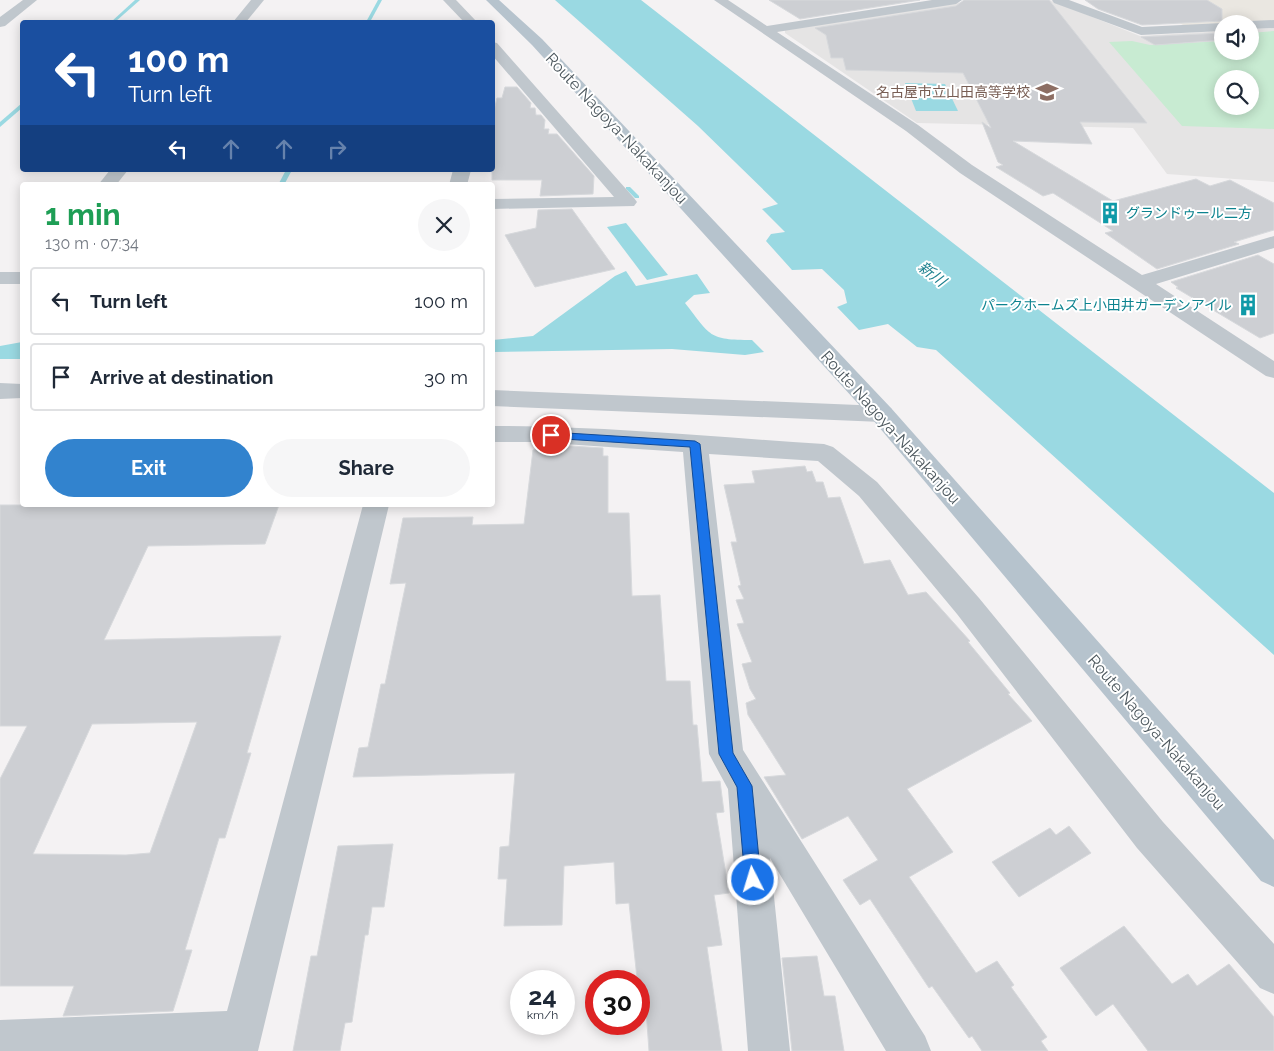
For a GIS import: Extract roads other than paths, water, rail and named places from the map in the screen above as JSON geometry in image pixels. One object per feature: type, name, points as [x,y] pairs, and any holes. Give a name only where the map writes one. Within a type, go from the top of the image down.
[{"type":"main road","name":"Route Nagoya-Nakakanjou","points":[[492,0],[544,49],[882,414],[1274,868]]},
{"type":"street","points":[[0,23],[31,0]]},
{"type":"street","points":[[241,20],[258,0]]},
{"type":"street","points":[[449,0],[469,20]]},
{"type":"street","points":[[720,0],[912,128],[966,169],[1274,371]]},
{"type":"street","points":[[765,30],[956,0]]},
{"type":"street","points":[[1058,0],[1141,31],[1214,27]]},
{"type":"street","points":[[1259,25],[1274,24]]},
{"type":"street","points":[[495,49],[628,202],[495,204]]},
{"type":"street","points":[[109,182],[117,172]]},
{"type":"street","points":[[1139,283],[1274,242]]},
{"type":"street","points":[[0,278],[20,278]]},
{"type":"street","points":[[0,391],[20,391]]},
{"type":"street","points":[[495,398],[882,414]]},
{"type":"street","points":[[495,434],[534,434],[824,453],[868,488],[968,606],[1150,835],[1274,974]]},
{"type":"street","points":[[695,444],[726,754],[744,786],[910,1051]]},
{"type":"street","points":[[0,1040],[240,1041],[375,507]]},
{"type":"street","points":[[744,786],[769,1051]]},
{"type":"water","name":"新川","points":[[555,0],[641,0],[1274,493],[1274,655],[936,350],[917,347],[888,324],[859,330],[837,307],[847,303],[844,290],[822,269],[792,270],[766,241],[771,234],[785,232],[762,209],[778,204],[698,126]]},
{"type":"water","points":[[905,83],[945,84],[958,111],[916,111]]},
{"type":"water","points":[[626,223],[668,275],[647,280],[607,227]]},
{"type":"water","points":[[626,271],[636,286],[697,274],[710,293],[694,295],[685,303],[700,323],[718,337],[752,340],[764,352],[745,355],[672,349],[495,352],[495,340],[533,336],[615,276]]},
{"type":"water","points":[[20,342],[20,359],[0,359],[0,346]]},
{"type":"waterway","points":[[115,20],[138,0]]},
{"type":"waterway","points":[[369,20],[380,0]]},
{"type":"waterway","points":[[0,125],[20,107]]},
{"type":"waterway","points":[[283,182],[288,172]]},
{"type":"waterway","points":[[628,188],[637,197]]},
{"type":"place","name":"名古屋市立山田高等学校","points":[[1047,92]]},
{"type":"place","name":"グランドゥール二方","points":[[1110,213]]},
{"type":"place","name":"パークホームズ上小田井ガーデンアイル","points":[[1248,305]]}]
